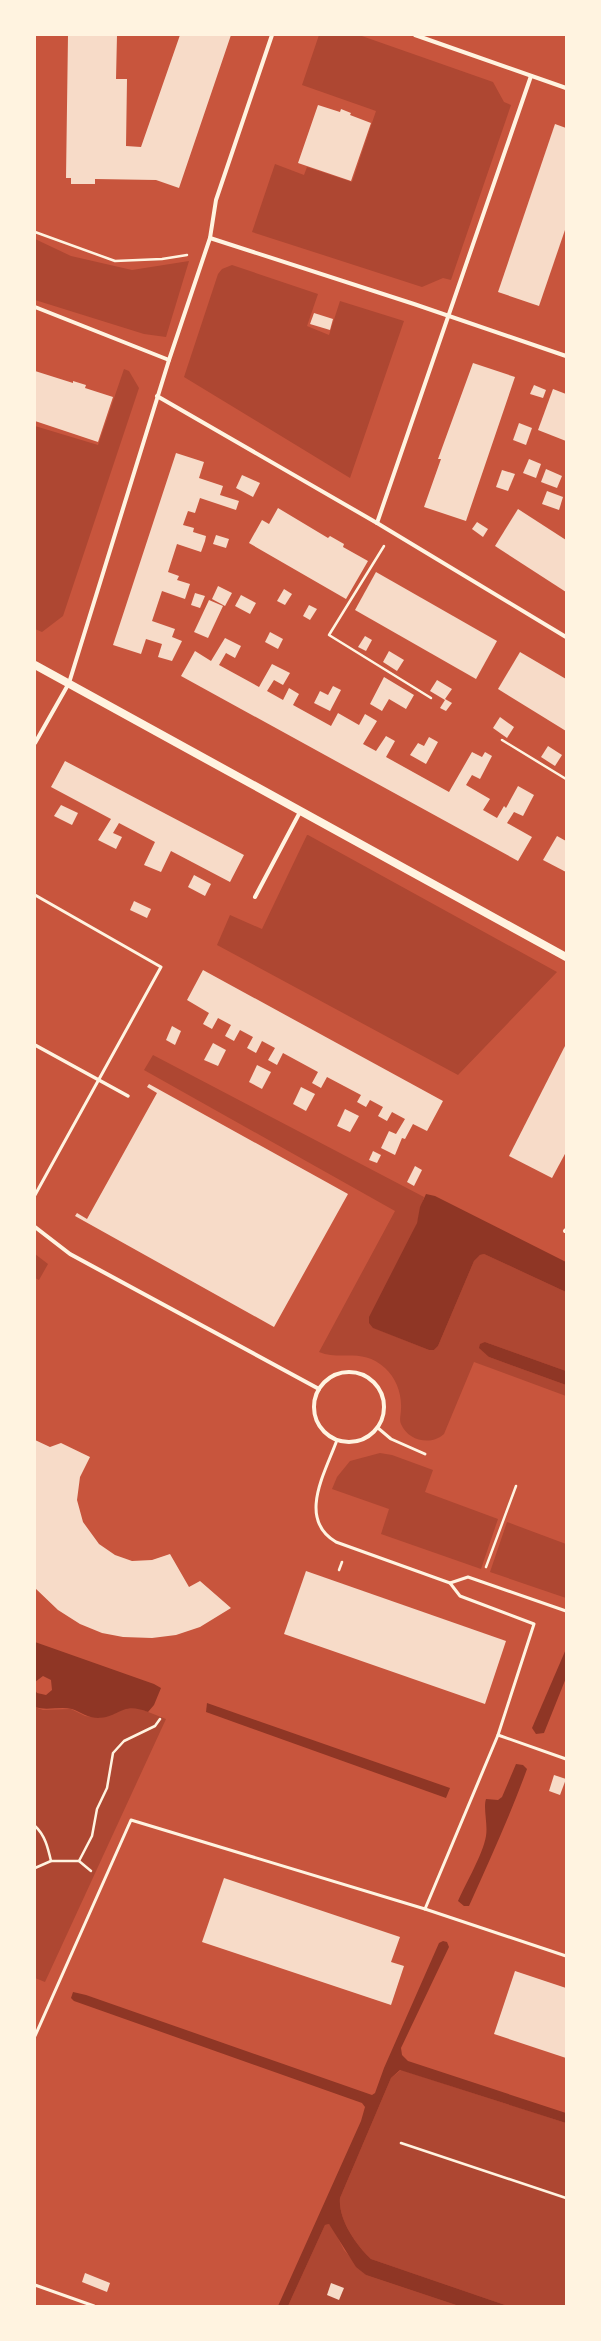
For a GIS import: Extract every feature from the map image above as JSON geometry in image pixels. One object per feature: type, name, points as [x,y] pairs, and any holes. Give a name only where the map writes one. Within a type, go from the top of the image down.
[{"type":"main road","points":[[35,665],[566,957]]},
{"type":"street","points":[[35,743],[69,683],[157,396],[210,238],[216,200],[272,35]]},
{"type":"street","points":[[414,35],[566,88]]},
{"type":"street","points":[[377,523],[531,76]]},
{"type":"street","points":[[210,238],[566,356]]},
{"type":"street","points":[[35,307],[169,360]]},
{"type":"street","points":[[157,396],[393,532],[566,637]]},
{"type":"street","points":[[255,897],[300,812]]},
{"type":"street","points":[[35,1045],[128,1096]]},
{"type":"street","points":[[35,1227],[70,1254],[319,1389]]},
{"type":"street","points":[[344,1372],[357,1373],[368,1378],[377,1386],[383,1398],[384,1410],[378,1428],[370,1436],[359,1441],[348,1442],[337,1440],[326,1434],[316,1419],[314,1407],[319,1389],[332,1376],[344,1372]]},
{"type":"lane","points":[[35,895],[161,967],[35,1195]]},
{"type":"lane","points":[[378,1428],[391,1439],[425,1454]]},
{"type":"lane","points":[[337,1440],[316,1500],[316,1512],[322,1531],[336,1542],[450,1583],[460,1596],[534,1624],[498,1735],[425,1909]]},
{"type":"lane","points":[[450,1583],[468,1577],[566,1611]]},
{"type":"lane","points":[[498,1735],[566,1759]]},
{"type":"lane","points":[[35,2036],[104,1884],[131,1820],[425,1909],[566,1956]]},
{"type":"lane","points":[[35,2284],[94,2306]]},
{"type":"path","points":[[35,232],[115,260],[162,259],[206,251]]},
{"type":"path","points":[[393,532],[329,635],[431,698]]},
{"type":"path","points":[[502,740],[566,779]]},
{"type":"path","points":[[485,1570],[516,1486]]},
{"type":"path","points":[[79,1861],[92,1836],[97,1809],[107,1788],[114,1753],[124,1741],[155,1726],[160,1719]]},
{"type":"path","points":[[35,1826],[40,1830],[46,1841],[51,1861]]},
{"type":"path","points":[[35,1868],[51,1861],[79,1861],[104,1884]]},
{"type":"path","points":[[401,2142],[566,2198]]},
{"type":"shaded area","points":[[319,35],[359,35],[493,82],[504,102],[511,105],[451,280],[443,278],[422,287],[252,232],[275,164],[304,175],[307,167],[352,182],[376,111],[302,85]]},
{"type":"shaded area","points":[[35,239],[71,256],[132,270],[189,261],[166,337],[144,334],[35,300]]},
{"type":"shaded area","points":[[232,265],[318,294],[307,326],[329,335],[340,301],[404,321],[350,478],[184,377],[218,274],[222,269]]},
{"type":"shaded area","points":[[124,369],[129,371],[139,388],[63,616],[42,632],[35,629],[35,426],[98,445]]},
{"type":"shaded area","points":[[307,835],[557,972],[458,1075],[217,945],[230,915],[262,929]]},
{"type":"shaded area","points":[[153,1055],[424,1197],[417,1223],[374,1328],[429,1350],[434,1350],[438,1346],[474,1261],[480,1255],[484,1254],[566,1292],[566,1371],[485,1342],[489,1357],[566,1385],[566,1396],[474,1362],[444,1434],[439,1438],[427,1441],[414,1438],[404,1430],[400,1422],[401,1403],[398,1387],[385,1368],[377,1362],[360,1356],[336,1355],[319,1352],[395,1211],[144,1070]]},
{"type":"shaded area","points":[[426,1194],[435,1196],[566,1262],[566,1292],[484,1254],[480,1255],[474,1261],[438,1346],[434,1350],[429,1350],[373,1328],[369,1323],[369,1317],[417,1223],[420,1207]]},
{"type":"shaded area","points":[[35,1254],[48,1264],[39,1280],[35,1278]]},
{"type":"shaded area","points":[[485,1342],[566,1371],[566,1385],[489,1357],[479,1348],[480,1344]]},
{"type":"shaded area","points":[[380,1453],[392,1455],[433,1470],[425,1492],[498,1519],[481,1569],[381,1534],[389,1509],[332,1489],[337,1477],[350,1461]]},
{"type":"shaded area","points":[[507,1522],[566,1544],[566,1598],[490,1572]]},
{"type":"shaded area","points":[[35,1642],[154,1684],[161,1688],[154,1705],[148,1712],[132,1708],[98,1718],[88,1716],[72,1709],[44,1709],[35,1707],[35,1690],[37,1693],[46,1695],[52,1690],[51,1680],[43,1676],[35,1682]]},
{"type":"shaded area","points":[[566,1649],[566,1678],[544,1733],[536,1734],[532,1728]]},
{"type":"shaded area","points":[[207,1703],[450,1788],[446,1798],[206,1712]]},
{"type":"shaded area","points":[[35,1707],[43,1710],[71,1709],[85,1716],[99,1718],[129,1707],[138,1708],[166,1719],[45,1982],[35,1978]]},
{"type":"shaded area","points":[[516,1764],[523,1765],[527,1769],[469,1906],[464,1906],[458,1901],[478,1860],[486,1836],[486,1799],[498,1800],[502,1797]]},
{"type":"shaded area","points":[[443,1941],[447,1942],[449,1947],[401,2048],[402,2055],[408,2061],[566,2113],[566,2123],[400,2070],[391,2078],[340,2198],[340,2206],[349,2231],[360,2247],[371,2259],[508,2306],[459,2306],[366,2275],[356,2267],[329,2224],[325,2225],[288,2306],[278,2306],[361,2121],[365,2107],[362,2103],[74,2001],[71,1998],[73,1992],[86,1995],[372,2095],[375,2093],[384,2068],[439,1943]]},
{"type":"shaded area","points":[[401,2070],[566,2123],[566,2306],[508,2306],[371,2259],[354,2239],[345,2223],[340,2206],[340,2198],[391,2078]]},
{"type":"shaded area","points":[[329,2224],[334,2230],[344,2250],[366,2275],[459,2306],[288,2306],[325,2225]]},
{"type":"building","points":[[68,35],[117,35],[116,79],[127,79],[126,146],[141,147],[180,35],[231,35],[179,188],[156,180],[95,179],[95,184],[71,184],[71,178],[66,178]]},
{"type":"building","points":[[318,105],[340,112],[341,109],[351,113],[350,115],[371,123],[351,181],[298,163]]},
{"type":"building","points":[[555,124],[566,128],[566,227],[539,306],[498,292]]},
{"type":"building","points":[[314,313],[333,319],[330,330],[310,324]]},
{"type":"building","points":[[473,363],[515,377],[466,521],[424,507],[441,459],[438,459]]},
{"type":"building","points":[[35,371],[73,383],[73,381],[86,385],[85,388],[113,397],[98,442],[35,421]]},
{"type":"building","points":[[534,385],[546,390],[543,398],[530,394]]},
{"type":"building","points":[[553,389],[566,394],[566,441],[538,430]]},
{"type":"building","points":[[519,423],[532,428],[526,445],[513,440]]},
{"type":"building","points":[[176,453],[204,462],[199,478],[223,486],[220,495],[239,501],[236,510],[200,498],[195,513],[188,511],[183,525],[194,528],[193,532],[206,536],[205,541],[201,552],[177,544],[168,572],[179,576],[177,580],[190,584],[185,599],[162,591],[152,621],[175,629],[172,637],[182,641],[172,661],[158,657],[162,644],[146,639],[141,654],[113,645]]},
{"type":"building","points":[[529,459],[541,464],[536,478],[523,473]]},
{"type":"building","points":[[546,469],[562,476],[557,488],[541,482]]},
{"type":"building","points":[[502,470],[515,474],[508,491],[496,487]]},
{"type":"building","points":[[242,475],[260,483],[253,497],[236,488]]},
{"type":"building","points":[[547,491],[563,497],[559,510],[542,504]]},
{"type":"building","points":[[278,508],[328,538],[330,536],[344,544],[343,547],[368,561],[346,599],[249,543],[262,520],[269,524]]},
{"type":"building","points":[[518,509],[566,540],[566,592],[495,546]]},
{"type":"building","points":[[477,522],[488,529],[483,537],[472,529]]},
{"type":"building","points":[[216,535],[229,539],[226,548],[213,544]]},
{"type":"building","points":[[376,572],[497,641],[476,679],[355,610]]},
{"type":"building","points":[[218,586],[232,593],[225,606],[212,599]]},
{"type":"building","points":[[284,589],[292,594],[285,605],[277,601]]},
{"type":"building","points":[[195,593],[205,596],[200,608],[191,605]]},
{"type":"building","points":[[241,595],[256,603],[250,614],[235,606]]},
{"type":"building","points":[[209,600],[223,606],[208,638],[194,632]]},
{"type":"building","points":[[309,605],[317,609],[310,620],[303,616]]},
{"type":"building","points":[[270,632],[283,639],[278,649],[265,642]]},
{"type":"building","points":[[365,636],[372,640],[366,651],[358,647]]},
{"type":"building","points":[[225,638],[241,646],[235,658],[226,653],[219,665],[259,687],[272,664],[290,673],[283,685],[274,680],[267,691],[283,700],[289,688],[299,694],[293,705],[331,726],[338,713],[359,725],[365,714],[377,721],[363,744],[376,751],[386,736],[395,741],[386,757],[449,792],[472,752],[482,757],[485,752],[492,756],[480,779],[472,775],[466,785],[490,799],[483,810],[497,818],[504,806],[506,808],[518,786],[534,795],[523,816],[514,812],[507,823],[532,837],[518,861],[181,676],[195,651],[211,661]]},
{"type":"building","points":[[389,651],[404,660],[397,671],[383,662]]},
{"type":"building","points":[[520,652],[566,679],[566,731],[498,689]]},
{"type":"building","points":[[384,677],[414,695],[406,709],[389,699],[382,711],[370,704]]},
{"type":"building","points":[[437,680],[452,689],[445,699],[452,703],[446,711],[440,708],[445,700],[430,691]]},
{"type":"building","points":[[333,686],[341,690],[330,711],[314,703],[320,691],[328,695]]},
{"type":"building","points":[[500,717],[514,727],[507,738],[493,728]]},
{"type":"building","points":[[429,737],[438,742],[426,764],[410,755],[418,743],[424,746]]},
{"type":"building","points":[[548,746],[562,755],[555,766],[541,757]]},
{"type":"building","points":[[65,761],[244,855],[230,882],[171,851],[161,872],[144,865],[155,842],[119,823],[113,833],[122,837],[116,849],[98,840],[111,819],[51,787]]},
{"type":"building","points":[[61,805],[78,813],[72,825],[54,816]]},
{"type":"building","points":[[557,836],[566,841],[566,872],[543,860]]},
{"type":"building","points":[[194,875],[211,884],[205,896],[188,887]]},
{"type":"building","points":[[134,901],[151,909],[147,918],[130,910]]},
{"type":"building","points":[[203,970],[443,1101],[427,1131],[413,1124],[405,1139],[402,1138],[395,1155],[381,1148],[389,1131],[396,1134],[405,1119],[392,1112],[387,1121],[378,1116],[383,1107],[370,1100],[366,1107],[357,1102],[361,1095],[327,1077],[321,1088],[312,1083],[318,1072],[283,1053],[277,1065],[268,1060],[275,1048],[262,1041],[256,1053],[247,1048],[253,1037],[240,1030],[234,1041],[225,1036],[231,1025],[218,1018],[212,1029],[203,1024],[209,1013],[187,1000]]},
{"type":"building","points":[[172,1026],[181,1031],[175,1045],[166,1040]]},
{"type":"building","points":[[213,1043],[226,1050],[218,1066],[204,1060]]},
{"type":"building","points":[[566,1044],[566,1152],[552,1178],[509,1156]]},
{"type":"building","points":[[257,1065],[271,1072],[262,1089],[249,1082]]},
{"type":"building","points":[[149,1084],[348,1194],[274,1327],[75,1216],[77,1213],[87,1219],[157,1093],[147,1087]]},
{"type":"building","points":[[301,1087],[315,1094],[306,1111],[293,1104]]},
{"type":"building","points":[[345,1109],[359,1116],[350,1132],[337,1126]]},
{"type":"building","points":[[373,1151],[381,1155],[377,1163],[369,1160]]},
{"type":"building","points":[[415,1166],[422,1170],[414,1186],[407,1182]]},
{"type":"building","points":[[35,1440],[50,1447],[61,1443],[90,1457],[80,1477],[77,1500],[83,1522],[99,1544],[115,1555],[132,1561],[152,1560],[170,1554],[189,1587],[200,1581],[231,1608],[200,1627],[176,1635],[152,1638],[123,1637],[102,1633],[80,1624],[58,1610],[35,1588]]},
{"type":"building","points":[[306,1571],[506,1641],[485,1704],[284,1634]]},
{"type":"building","points":[[554,1775],[566,1779],[560,1795],[549,1791]]},
{"type":"building","points":[[224,1878],[400,1937],[391,1962],[404,1966],[391,2005],[202,1942]]},
{"type":"building","points":[[515,1971],[566,1988],[566,2058],[494,2034]]},
{"type":"building","points":[[85,2273],[110,2283],[107,2292],[82,2282]]},
{"type":"building","points":[[331,2283],[344,2288],[339,2300],[327,2295]]}]
